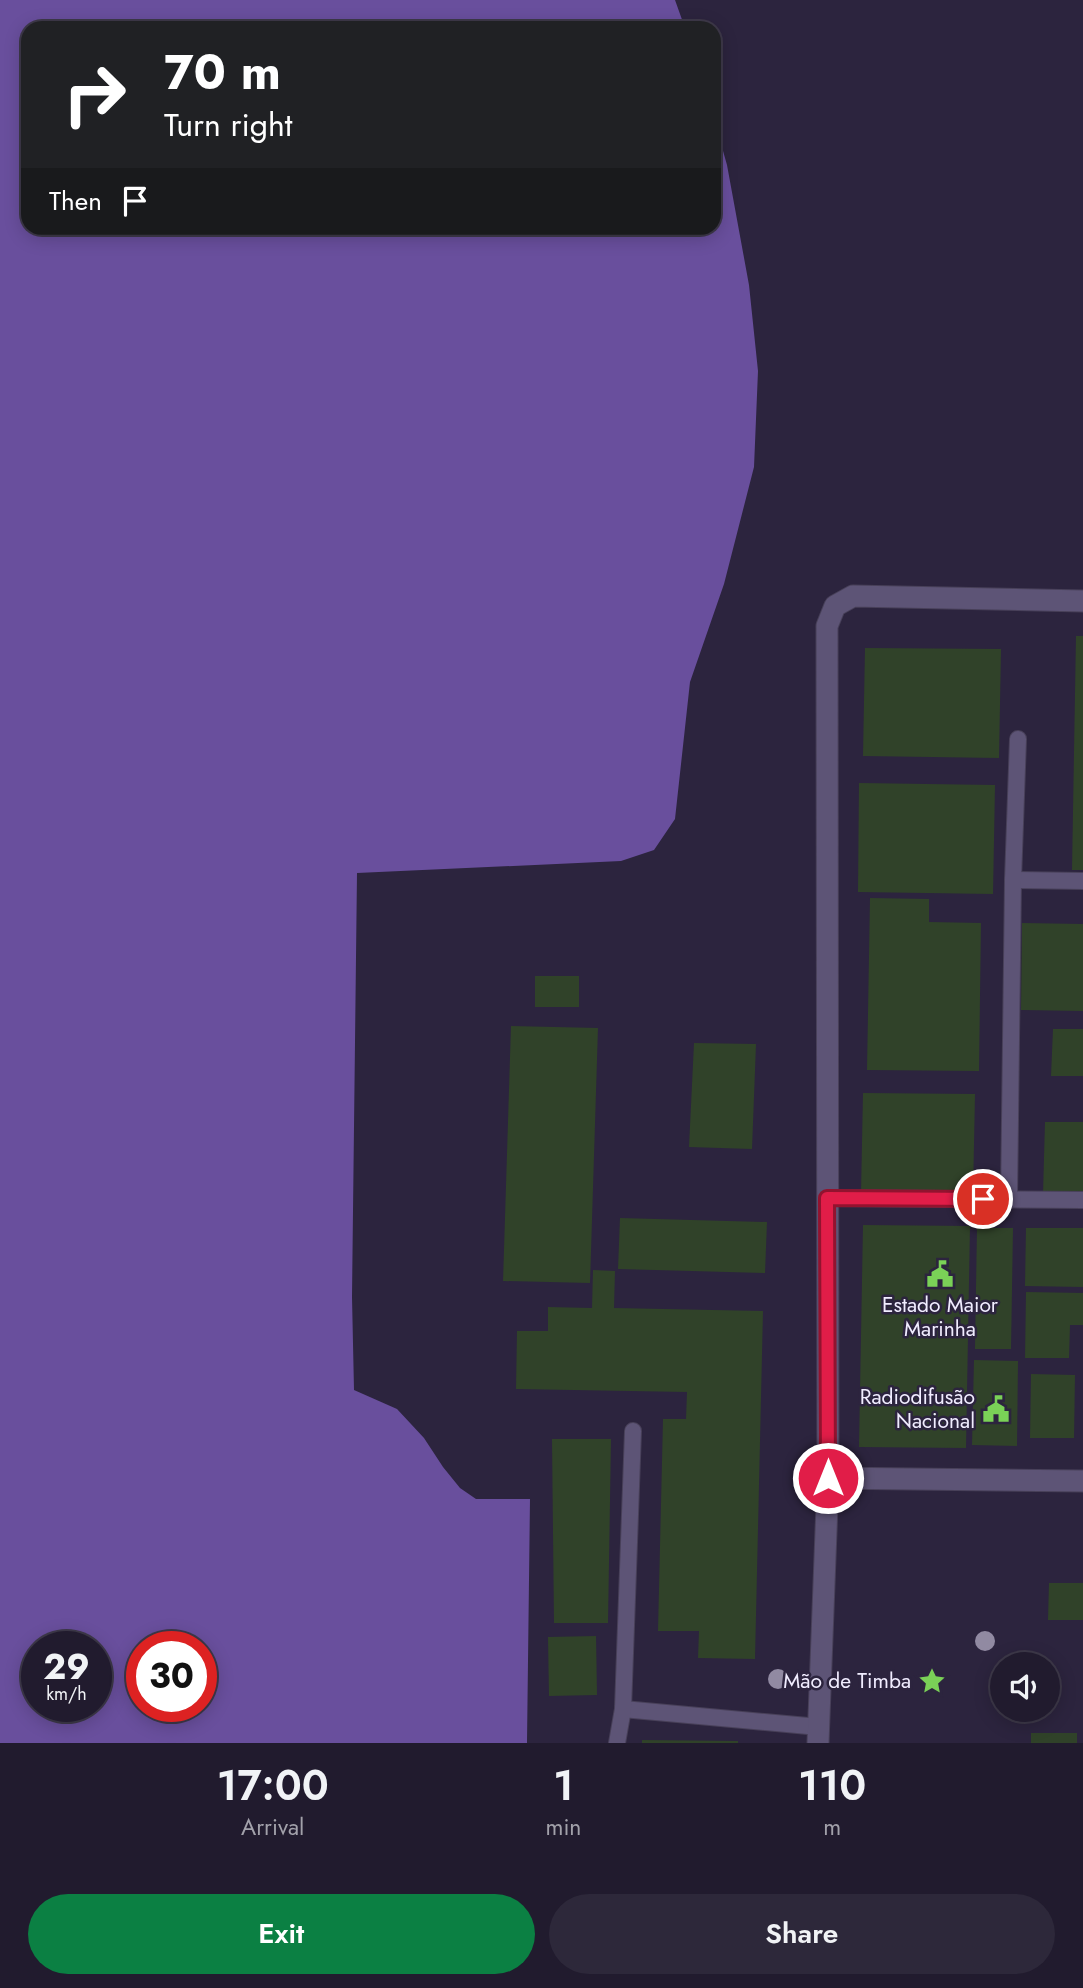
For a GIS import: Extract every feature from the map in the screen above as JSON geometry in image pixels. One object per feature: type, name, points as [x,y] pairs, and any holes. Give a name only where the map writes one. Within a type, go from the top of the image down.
[{"type":"street","points":[[818,1735],[828,1478],[827,626],[835,606],[853,596],[1083,601]]},
{"type":"street","points":[[828,1478],[1083,1481]]},
{"type":"lane","points":[[1009,1200],[1017,739]]},
{"type":"lane","points":[[1013,880],[1083,881]]},
{"type":"lane","points":[[827,1198],[1083,1200]]},
{"type":"lane","points":[[617,1743],[623,1709],[633,1431]]},
{"type":"lane","points":[[623,1709],[818,1735]]},
{"type":"shaded area","points":[[0,0],[675,0],[682,21],[21,21],[21,235],[721,235],[721,144],[749,285],[758,371],[754,467],[724,584],[690,682],[675,819],[654,850],[621,861],[357,873],[352,1297],[354,1390],[397,1409],[424,1438],[460,1488],[476,1499],[530,1499],[527,1743],[0,1743]]},
{"type":"building","points":[[1076,636],[1083,636],[1083,870],[1072,870]]},
{"type":"building","points":[[865,648],[1001,649],[999,758],[863,756]]},
{"type":"building","points":[[859,783],[995,785],[993,894],[858,892]]},
{"type":"building","points":[[870,898],[929,899],[929,922],[981,923],[979,1071],[867,1070]]},
{"type":"building","points":[[1022,923],[1083,924],[1083,1011],[1021,1010]]},
{"type":"building","points":[[535,976],[579,976],[579,1007],[535,1007]]},
{"type":"building","points":[[511,1026],[598,1028],[590,1283],[503,1281]]},
{"type":"building","points":[[1053,1029],[1083,1029],[1083,1076],[1051,1076]]},
{"type":"building","points":[[694,1043],[756,1044],[752,1149],[689,1147]]},
{"type":"building","points":[[863,1093],[975,1094],[973,1194],[861,1193]]},
{"type":"building","points":[[1045,1122],[1083,1122],[1083,1195],[1043,1194]]},
{"type":"building","points":[[620,1218],[767,1222],[765,1273],[618,1269]]},
{"type":"building","points":[[863,1225],[970,1226],[966,1448],[859,1447]]},
{"type":"building","points":[[977,1228],[1013,1228],[1011,1349],[975,1349]]},
{"type":"building","points":[[1026,1228],[1083,1228],[1083,1287],[1025,1286]]},
{"type":"building","points":[[593,1270],[615,1271],[614,1308],[763,1311],[755,1659],[698,1658],[699,1631],[658,1631],[663,1419],[686,1419],[687,1392],[516,1389],[517,1331],[548,1331],[548,1307],[592,1308]]},
{"type":"building","points":[[1026,1292],[1083,1293],[1083,1325],[1070,1325],[1069,1358],[1025,1358]]},
{"type":"building","points":[[974,1360],[1018,1361],[1017,1446],[972,1445]]},
{"type":"building","points":[[1031,1374],[1075,1375],[1074,1438],[1030,1438]]},
{"type":"building","points":[[552,1439],[611,1439],[608,1623],[554,1623]]},
{"type":"building","points":[[1049,1583],[1083,1583],[1083,1620],[1048,1620]]},
{"type":"building","points":[[596,1636],[597,1695],[549,1696],[548,1637]]},
{"type":"building","points":[[1031,1733],[1077,1733],[1077,1743],[1031,1743]]},
{"type":"building","points":[[642,1740],[738,1741],[738,1743],[642,1743]]},
{"type":"place","name":"Estado Maior Marinha","points":[[940,1274]]},
{"type":"place","name":"Radiodifusão Nacional","points":[[996,1409]]},
{"type":"place","name":"Mão de Timba","points":[[932,1681]]},
{"type":"route","points":[[828,1478],[827,1198],[983,1199]]}]
